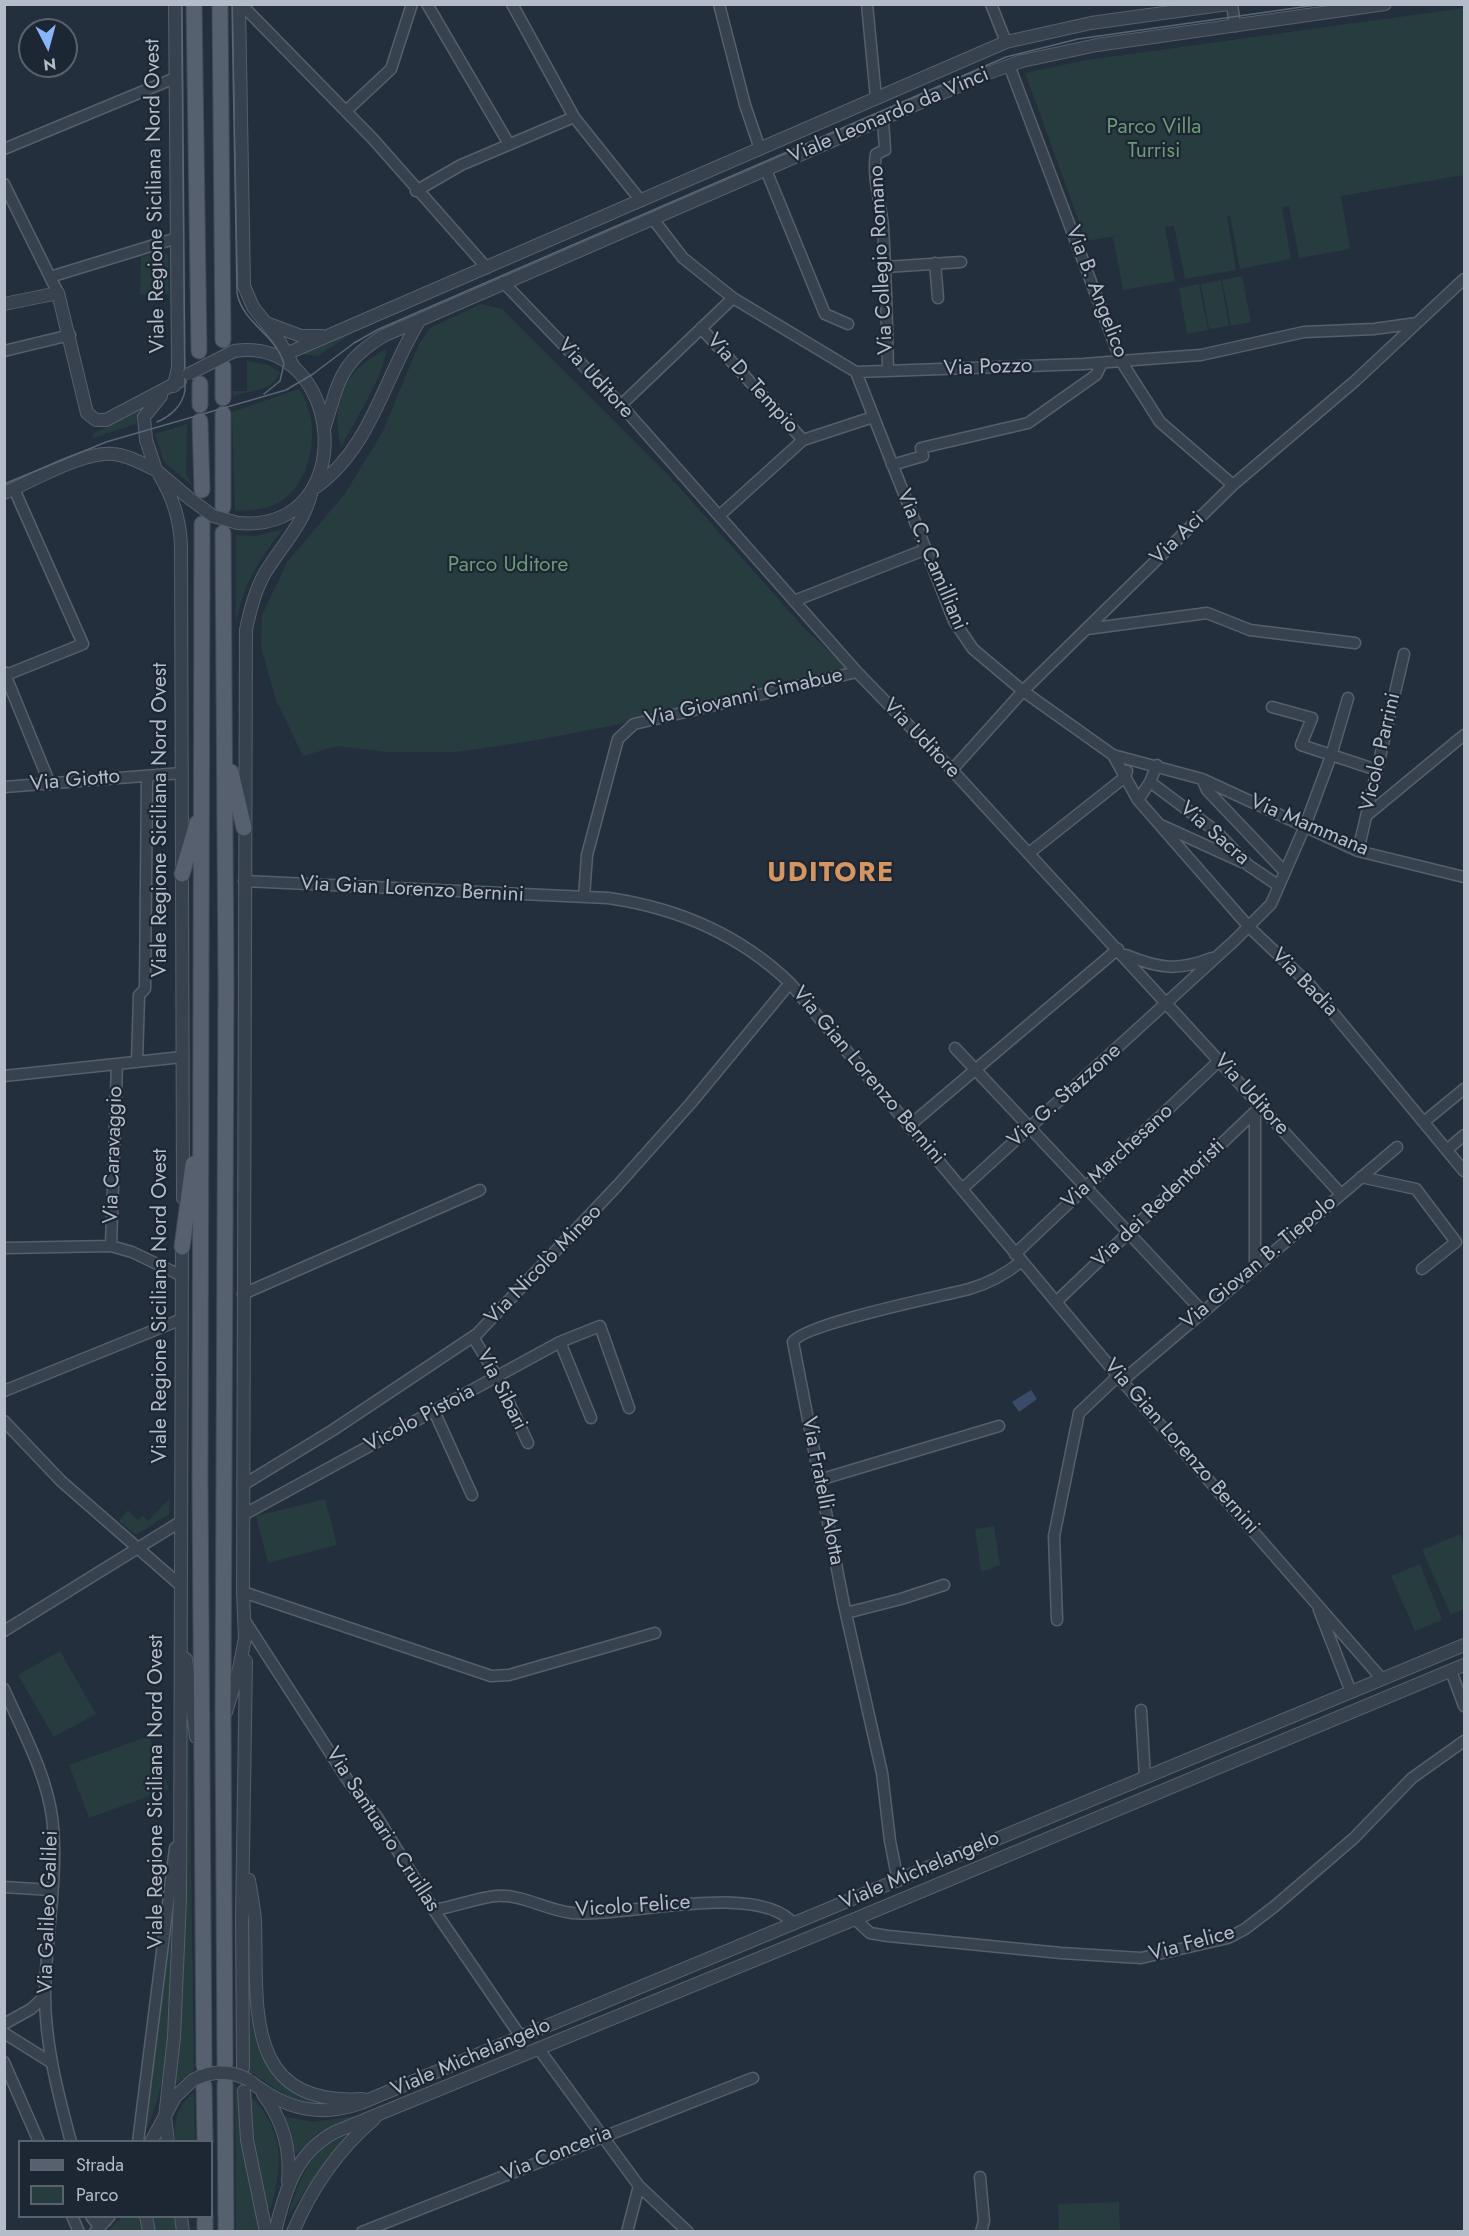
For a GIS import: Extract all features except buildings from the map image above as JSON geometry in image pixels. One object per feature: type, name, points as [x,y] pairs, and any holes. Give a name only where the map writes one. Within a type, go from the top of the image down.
[{"type":"main road","points":[[186,4],[194,29]]},
{"type":"main road","name":"Viale Regione Siciliana Nord Ovest","points":[[194,4],[199,351]]},
{"type":"main road","points":[[220,4],[228,345]]},
{"type":"main road","points":[[223,367],[223,507]]},
{"type":"main road","points":[[195,379],[200,405]]},
{"type":"main road","points":[[195,494],[201,421]]},
{"type":"main road","name":"Viale Regione Siciliana Nord Ovest","points":[[202,524],[200,1479],[204,2066]]},
{"type":"main road","points":[[224,533],[225,2064]]},
{"type":"main road","points":[[225,749],[244,828]]},
{"type":"main road","points":[[182,874],[201,806]]},
{"type":"main road","points":[[182,1247],[202,1090]]},
{"type":"main road","points":[[199,2083],[205,2140]]},
{"type":"main road","points":[[225,2084],[226,2232]]},
{"type":"street","name":"Viale Regione Siciliana Nord Ovest","points":[[170,388],[178,367],[175,4]]},
{"type":"street","points":[[240,4],[346,111],[487,268]]},
{"type":"street","points":[[240,4],[243,277],[249,300],[277,337],[282,355],[309,385],[325,426],[325,453],[306,512],[263,576],[249,611],[245,650],[243,2068]]},
{"type":"street","points":[[346,111],[391,69],[412,4]]},
{"type":"street","points":[[427,4],[509,144]]},
{"type":"street","points":[[512,4],[574,117],[641,201]]},
{"type":"street","points":[[719,4],[745,105],[760,149]]},
{"type":"street","points":[[867,4],[876,98]]},
{"type":"street","points":[[991,4],[1009,65]]},
{"type":"street","points":[[1230,4],[1235,26]]},
{"type":"street","name":"Viale Leonardo da Vinci","points":[[282,355],[1003,43],[1091,23],[1230,4]]},
{"type":"street","name":"Viale Leonardo da Vinci","points":[[325,426],[340,376],[355,355],[386,335],[503,282],[1009,65],[1097,45],[1385,4]]},
{"type":"street","name":"Via B. Angelico","points":[[1009,65],[1121,361],[1160,422],[1233,485]]},
{"type":"street","points":[[4,149],[175,78]]},
{"type":"street","points":[[416,191],[460,165],[574,117]]},
{"type":"street","name":"Via Collegio Romano","points":[[883,120],[885,150],[876,154],[874,165],[881,209],[886,267],[888,371]]},
{"type":"street","points":[[766,170],[825,314],[848,324]]},
{"type":"street","points":[[4,184],[57,293],[70,334],[87,413],[96,420],[106,420],[170,388],[195,379],[228,345],[282,355]]},
{"type":"street","points":[[653,219],[683,258],[734,298],[856,372]]},
{"type":"street","points":[[50,277],[177,238]]},
{"type":"street","points":[[886,267],[961,262]]},
{"type":"street","points":[[935,263],[938,298]]},
{"type":"street","name":"Via Aci","points":[[952,770],[1023,691],[1233,485],[1355,381],[1464,279]]},
{"type":"street","name":"Via Uditore","points":[[503,282],[621,405],[857,672],[952,770],[1120,951],[1220,1060],[1258,1109],[1341,1194]]},
{"type":"street","points":[[4,304],[57,293]]},
{"type":"street","points":[[621,405],[734,298]]},
{"type":"street","points":[[50,784],[5,674],[83,644],[9,491],[88,458],[104,454],[125,456],[158,472],[195,494],[213,516],[238,524],[264,523],[282,516],[332,476],[352,449],[379,401],[403,345],[419,320]]},
{"type":"street","points":[[263,321],[280,330],[301,336],[332,334]]},
{"type":"street","name":"Via Pozzo","points":[[856,372],[1102,363],[1201,355],[1312,331],[1374,329],[1417,323]]},
{"type":"street","name":"Via D. Tempio","points":[[701,328],[803,440]]},
{"type":"street","points":[[4,351],[70,334]]},
{"type":"street","points":[[891,465],[924,456],[921,448],[1028,423],[1096,375],[1102,363]]},
{"type":"street","name":"Via C. Camilliani","points":[[856,372],[924,550],[963,637],[973,649],[1023,691],[1113,754]]},
{"type":"street","points":[[158,472],[148,448],[143,421],[152,405],[170,388]]},
{"type":"street","points":[[719,516],[803,440],[873,417]]},
{"type":"street","name":"Viale Regione Siciliana Nord Ovest","points":[[158,472],[173,502],[180,531],[182,773],[180,1773],[178,1955],[174,2037],[165,2112],[168,2140]]},
{"type":"street","points":[[794,601],[924,550]]},
{"type":"street","points":[[1086,629],[1207,613],[1250,630],[1355,642]]},
{"type":"street","name":"Vicolo Parrini","points":[[1358,850],[1404,654]]},
{"type":"street","name":"Via Giovanni Cimabue","points":[[584,897],[587,855],[618,739],[634,724],[688,709],[857,672]]},
{"type":"street","name":"Via G. Stazzone","points":[[962,1189],[1218,956],[1271,904],[1305,826],[1331,756],[1348,698]]},
{"type":"street","points":[[1272,707],[1312,718],[1301,745],[1377,770]]},
{"type":"street","points":[[1366,817],[1464,735]]},
{"type":"street","name":"Via Mammana","points":[[1113,754],[1202,779],[1358,850],[1464,876]]},
{"type":"street","name":"Via Badia","points":[[1113,754],[1138,800],[1249,927],[1310,985],[1425,1121],[1464,1171]]},
{"type":"street","points":[[1029,853],[1125,777],[1130,758]]},
{"type":"street","points":[[1138,800],[1150,782],[1157,765]]},
{"type":"street","name":"Via Giotto","points":[[4,787],[182,773]]},
{"type":"street","points":[[137,1062],[139,995],[145,989],[147,776]]},
{"type":"street","points":[[1202,779],[1208,790],[1285,872]]},
{"type":"street","name":"Via Sacra","points":[[1150,782],[1217,832],[1248,865],[1279,886]]},
{"type":"street","points":[[1160,824],[1248,865]]},
{"type":"street","name":"Via Gian Lorenzo Bernini","points":[[243,881],[584,897],[634,902],[684,915],[730,936],[772,966],[790,983],[1120,1378],[1382,1679]]},
{"type":"street","points":[[910,1125],[1120,951],[1152,966],[1187,968],[1218,956]]},
{"type":"street","name":"Via Nicolò Mineo","points":[[243,1485],[333,1430],[473,1337],[587,1221],[691,1103],[790,983]]},
{"type":"street","points":[[955,1048],[1202,1311]]},
{"type":"street","points":[[4,1076],[182,1058]]},
{"type":"street","name":"Via Marchesano","points":[[1018,1258],[1086,1187],[1220,1060]]},
{"type":"street","name":"Via Caravaggio","points":[[111,1246],[117,1064]]},
{"type":"street","points":[[1425,1121],[1464,1089]]},
{"type":"street","points":[[1255,1267],[1258,1109]]},
{"type":"street","name":"Via dei Redentoristi","points":[[1056,1302],[1258,1109]]},
{"type":"street","points":[[1448,1149],[1464,1135]]},
{"type":"street","name":"Via Giovan B. Tiepolo","points":[[1057,1620],[1054,1536],[1079,1413],[1397,1147]]},
{"type":"street","points":[[1361,1178],[1416,1189],[1456,1242],[1422,1269]]},
{"type":"street","points":[[243,1294],[480,1190]]},
{"type":"street","points":[[4,1248],[111,1246],[132,1252],[182,1276]]},
{"type":"street","name":"Via Fratelli Alotta","points":[[898,1881],[882,1773],[819,1480],[793,1345],[794,1339],[926,1297],[970,1288],[1012,1270],[1018,1258]]},
{"type":"street","points":[[4,1391],[182,1319]]},
{"type":"street","name":"Vicolo Pistoia","points":[[243,1515],[560,1342],[600,1326],[629,1408]]},
{"type":"street","name":"Via Sibari","points":[[473,1337],[497,1377],[528,1443]]},
{"type":"street","points":[[560,1342],[591,1418]]},
{"type":"street","points":[[225,1402],[243,1433]]},
{"type":"street","points":[[434,1411],[472,1495]]},
{"type":"street","points":[[4,1421],[60,1481],[180,1585]]},
{"type":"street","points":[[819,1480],[999,1426]]},
{"type":"street","points":[[4,1631],[180,1522]]},
{"type":"street","points":[[846,1613],[944,1585]]},
{"type":"street","points":[[243,1592],[491,1676],[509,1675],[656,1633]]},
{"type":"street","name":"Via Gian Lorenzo Bernini","points":[[1315,1601],[1351,1692]]},
{"type":"street","points":[[179,1610],[202,1785]]},
{"type":"street","name":"Via Santuario Cruillas","points":[[245,1621],[349,1782],[377,1817],[434,1910],[521,2037]]},
{"type":"street","points":[[223,1721],[240,1669],[245,1638]]},
{"type":"street","name":"Viale Michelangelo","points":[[248,2084],[276,2100],[304,2110],[340,2110],[1464,1645]]},
{"type":"street","name":"Viale Michelangelo","points":[[287,2186],[299,2163],[317,2143],[335,2132],[855,1919],[1464,1665]]},
{"type":"street","points":[[1451,1671],[1464,1706]]},
{"type":"street","name":"Via Galileo Galilei","points":[[4,1689],[47,1795],[53,1833],[45,1996],[52,2063],[70,2140]]},
{"type":"street","points":[[1140,1710],[1144,1777],[1153,1795]]},
{"type":"street","name":"Via Felice","points":[[855,1919],[870,1933],[1061,1953],[1141,1958],[1228,1938],[1245,1929],[1275,1906],[1354,1838],[1412,1778],[1464,1741]]},
{"type":"street","points":[[138,2140],[172,1876],[180,1773]]},
{"type":"street","points":[[244,1853],[255,1918],[256,2015],[269,2058],[286,2078],[309,2091],[339,2099],[376,2097]]},
{"type":"street","points":[[4,1887],[51,1890]]},
{"type":"street","name":"Vicolo Felice","points":[[434,1910],[494,1896],[517,1896],[570,1913],[645,1910],[711,1901],[738,1903],[778,1911],[787,1915],[794,1924]]},
{"type":"street","points":[[4,2024],[31,2009],[45,1996]]},
{"type":"street","points":[[4,2032],[52,2063]]},
{"type":"street","points":[[538,2048],[639,2186],[688,2232]]},
{"type":"street","points":[[4,2062],[10,2090],[38,2140]]},
{"type":"street","points":[[152,2140],[175,2097],[219,2072],[235,2074],[268,2101],[282,2129],[289,2160],[287,2186],[275,2232]]},
{"type":"street","name":"Via Conceria","points":[[362,2232],[753,2078]]},
{"type":"street","points":[[248,2084],[247,2140],[266,2232]]},
{"type":"street","points":[[293,2232],[306,2205],[334,2162],[360,2132],[383,2112]]},
{"type":"street","points":[[980,2177],[984,2222],[981,2232]]},
{"type":"street","points":[[627,2232],[639,2186]]},
{"type":"street","points":[[72,2218],[79,2232]]},
{"type":"street","points":[[93,2218],[97,2224],[108,2219]]},
{"type":"street","points":[[95,2232],[108,2219]]},
{"type":"green space","name":"Parco Villa Turrisi","points":[[1464,8],[1464,175],[1341,196],[1350,249],[1299,258],[1289,206],[1282,207],[1291,259],[1240,269],[1230,216],[1227,216],[1236,270],[1185,279],[1174,226],[1165,227],[1175,281],[1123,290],[1113,237],[1129,234],[1086,241],[1025,73],[1087,60]]},
{"type":"green space","points":[[164,251],[168,256],[169,294],[140,294],[141,257]]},
{"type":"green space","points":[[1242,276],[1251,322],[1231,326],[1222,280]]},
{"type":"green space","points":[[1221,280],[1229,326],[1209,329],[1201,284]]},
{"type":"green space","points":[[1199,284],[1208,330],[1187,334],[1179,288]]},
{"type":"green space","name":"Parco Uditore","points":[[481,304],[502,309],[671,478],[805,629],[849,669],[684,705],[620,724],[532,741],[456,752],[386,752],[337,746],[303,756],[276,700],[261,647],[262,615],[288,561],[344,495],[382,433],[419,344],[430,328]]},
{"type":"green space","points":[[360,328],[318,356],[300,354]]},
{"type":"green space","points":[[386,349],[375,384],[341,447],[337,415],[344,389],[350,377],[360,367]]},
{"type":"green space","points":[[247,361],[268,365],[280,372],[273,383],[267,387],[233,396],[233,391],[247,391]]},
{"type":"green space","points":[[299,389],[306,402],[312,431],[308,462],[303,476],[284,499],[272,506],[235,510],[232,412]]},
{"type":"green space","points":[[139,410],[136,424],[93,438],[93,434]]},
{"type":"green space","points":[[187,424],[186,474],[194,487],[164,462],[155,434]]},
{"type":"green space","points":[[283,529],[247,586],[236,625],[236,535],[257,536]]},
{"type":"green space","points":[[170,1498],[169,1514],[136,1535],[119,1521],[128,1510],[138,1520],[143,1516],[148,1521]]},
{"type":"green space","points":[[325,1499],[337,1545],[268,1563],[256,1516]]},
{"type":"green space","points":[[994,1526],[1000,1565],[981,1572],[975,1529]]},
{"type":"green space","points":[[1460,1534],[1464,1544],[1464,1609],[1451,1615],[1422,1550]]},
{"type":"green space","points":[[1420,1564],[1442,1620],[1415,1631],[1391,1576]]},
{"type":"green space","points":[[60,1651],[96,1714],[54,1737],[18,1675]]},
{"type":"green space","points":[[189,1719],[194,2070],[174,2086],[186,1726]]},
{"type":"green space","points":[[149,1736],[169,1789],[89,1818],[69,1765]]},
{"type":"green space","points":[[174,1905],[168,2050],[163,2079],[145,2133]]},
{"type":"green space","points":[[249,1996],[255,2036],[268,2066],[292,2089],[308,2098],[329,2105],[295,2099],[248,2070]]},
{"type":"green space","points":[[235,2086],[239,2089],[258,2231],[236,2231]]},
{"type":"green space","points":[[194,2092],[195,2140],[175,2140],[178,2114]]},
{"type":"green space","points":[[249,2094],[261,2107],[269,2121],[278,2147],[278,2176],[271,2208],[267,2208],[253,2146]]},
{"type":"green space","points":[[284,2116],[312,2122],[355,2116],[318,2133],[296,2154]]},
{"type":"green space","points":[[347,2136],[321,2167],[288,2216],[307,2167],[324,2148]]},
{"type":"green space","points":[[1119,2202],[1120,2231],[1059,2231],[1058,2204]]},
{"type":"green space","points":[[121,2218],[139,2218],[142,2231],[108,2231]]},
{"type":"green space","points":[[153,2218],[175,2218],[178,2231],[156,2231]]},
{"type":"water","points":[[1031,1390],[1037,1399],[1019,1412],[1012,1402]]},
{"type":"tram line","points":[[157,422],[176,409],[185,390],[182,4]]},
{"type":"tram line","points":[[232,4],[237,293],[240,304],[274,345],[284,364],[280,381],[264,394]]},
{"type":"tram line","points":[[4,484],[106,442],[286,390],[313,374],[354,343],[379,329],[1006,57],[1078,39],[1323,4]]},
{"type":"district","name":"UDITORE","points":[[831,874]]}]
